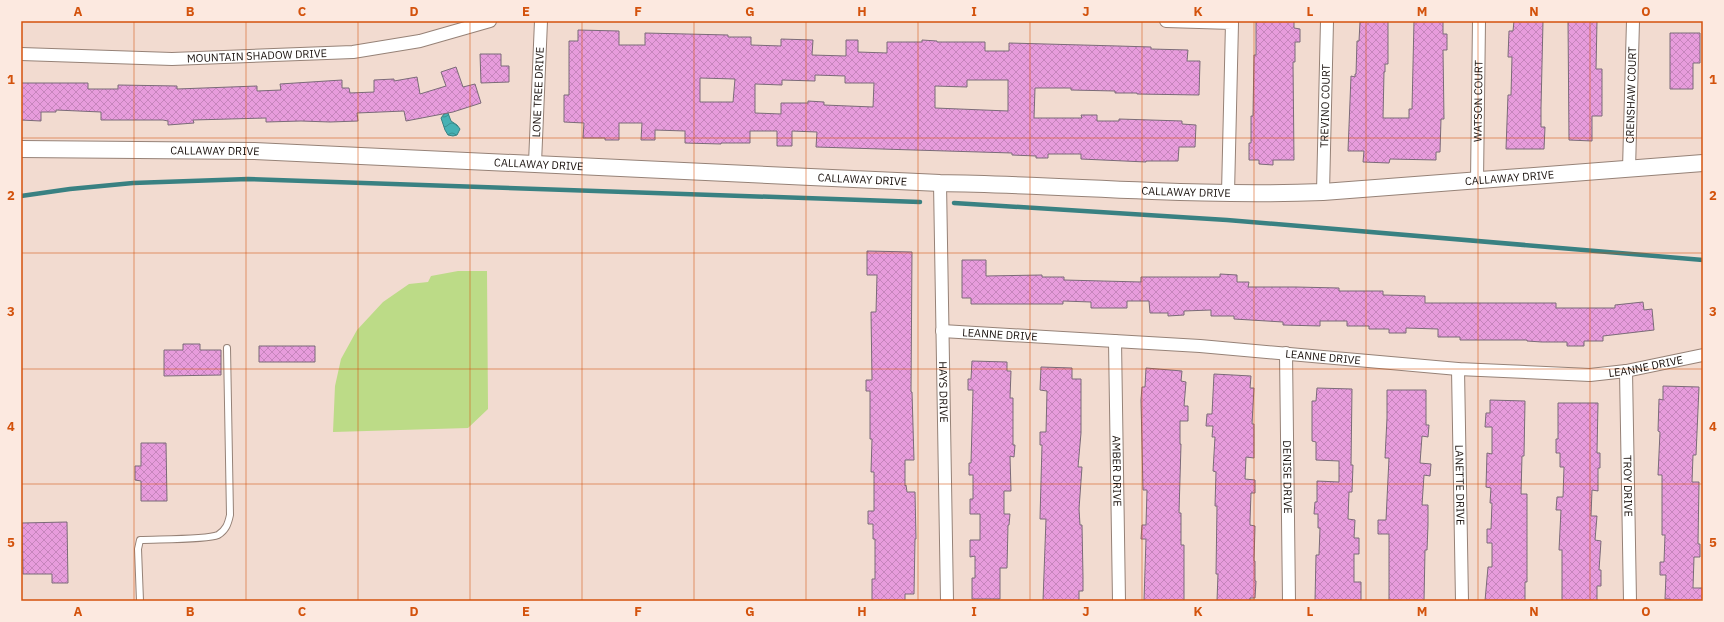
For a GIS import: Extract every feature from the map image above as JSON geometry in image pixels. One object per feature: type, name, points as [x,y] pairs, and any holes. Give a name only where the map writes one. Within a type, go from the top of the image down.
[{"type":"street","name":"MOUNTAIN SHADOW DRIVE","points":[[21,54],[172,59],[353,52],[420,42],[490,21]]},
{"type":"street","name":"LONE TREE DRIVE","points":[[535,163],[540,21]]},
{"type":"street","points":[[1166,21],[1232,23],[1228,193]]},
{"type":"street","name":"TREVINO COURT","points":[[1323,192],[1327,21]]},
{"type":"street","name":"WATSON COURT","points":[[1477,181],[1479,21]]},
{"type":"street","name":"CRENSHAW COURT","points":[[1629,169],[1633,21]]},
{"type":"street","name":"CALLAWAY DRIVE","points":[[21,149],[254,151],[535,163],[940,184],[1276,194],[1477,181],[1703,163]]},
{"type":"street","name":"HAYS DRIVE","points":[[940,184],[947,601]]},
{"type":"street","name":"LEANNE DRIVE","points":[[942,331],[1286,353],[1458,369],[1590,375],[1626,371],[1703,355]]},
{"type":"street","name":"AMBER DRIVE","points":[[1115,341],[1119,601]]},
{"type":"street","name":"DENISE DRIVE","points":[[1286,353],[1289,601]]},
{"type":"street","name":"LANETTE DRIVE","points":[[1458,369],[1462,601]]},
{"type":"street","name":"TROY DRIVE","points":[[1626,371],[1630,601]]},
{"type":"lane","points":[[140,601],[138,549],[140,540],[211,537],[222,532],[228,525],[230,515],[227,348]]},
{"type":"green space","points":[[458,271],[487,271],[488,409],[468,428],[333,432],[335,386],[341,359],[357,330],[383,302],[409,284],[428,282],[431,276]]},
{"type":"water","points":[[448,113],[451,121],[460,129],[457,135],[448,135],[445,130],[441,118],[444,114]]},
{"type":"building","points":[[1256,21],[1294,21],[1294,28],[1300,29],[1300,42],[1295,42],[1295,62],[1293,62],[1294,160],[1273,160],[1273,165],[1259,164],[1259,160],[1249,160],[1249,143],[1251,143],[1251,116],[1253,116]]},
{"type":"building","points":[[1388,21],[1388,64],[1385,64],[1384,72],[1383,118],[1409,118],[1409,109],[1412,109],[1414,21],[1443,21],[1443,34],[1447,34],[1447,50],[1443,50],[1444,119],[1441,119],[1440,152],[1436,152],[1436,160],[1390,159],[1389,163],[1363,162],[1364,151],[1348,151],[1351,76],[1355,77],[1356,74],[1357,41],[1359,41],[1360,22]]},
{"type":"building","points":[[1514,21],[1543,21],[1541,127],[1545,127],[1544,149],[1506,149],[1508,95],[1511,95],[1512,57],[1508,57],[1509,31],[1513,31]]},
{"type":"building","points":[[1568,21],[1597,21],[1596,69],[1602,69],[1602,116],[1592,116],[1592,141],[1569,140]]},
{"type":"building","points":[[578,30],[619,31],[619,45],[645,45],[645,33],[728,35],[728,37],[751,37],[751,45],[781,46],[781,39],[813,40],[812,55],[846,56],[846,40],[858,40],[858,52],[887,53],[887,42],[922,42],[922,40],[937,42],[985,42],[985,51],[1009,51],[1009,43],[1151,47],[1151,49],[1188,50],[1187,61],[1200,61],[1199,95],[1137,94],[1115,93],[1115,91],[1071,90],[1071,88],[1035,88],[1034,118],[1082,118],[1081,115],[1097,115],[1097,121],[1119,121],[1119,119],[1182,121],[1182,124],[1196,125],[1195,147],[1179,147],[1178,161],[1146,162],[1081,159],[1081,154],[1048,154],[1048,158],[1036,158],[1036,156],[1012,155],[1012,153],[816,147],[817,132],[792,131],[792,146],[777,146],[777,131],[750,131],[750,143],[685,143],[685,131],[655,130],[655,140],[641,140],[642,123],[619,123],[619,140],[605,140],[605,138],[583,138],[584,123],[564,122],[564,95],[569,95],[569,41],[578,41]],"holes":[[[815,75],[845,76],[845,83],[874,83],[873,107],[824,105],[824,102],[808,101],[808,103],[781,103],[781,114],[755,113],[755,84],[782,85],[782,80],[815,81]],[[700,78],[735,79],[733,102],[700,102]],[[967,80],[1008,80],[1008,111],[935,108],[935,86],[967,87]]]},
{"type":"building","points":[[1670,33],[1700,33],[1700,63],[1693,63],[1693,89],[1670,89]]},
{"type":"building","points":[[480,54],[501,54],[501,66],[509,66],[509,82],[481,83]]},
{"type":"building","points":[[456,67],[463,87],[475,84],[481,103],[453,112],[406,121],[404,111],[357,113],[358,121],[266,122],[266,118],[193,120],[194,123],[168,125],[168,121],[163,120],[101,120],[101,112],[56,110],[56,112],[41,112],[41,121],[21,120],[21,83],[88,83],[88,89],[118,89],[118,85],[177,86],[177,89],[257,86],[257,91],[281,90],[280,84],[342,80],[342,88],[349,88],[350,93],[374,92],[374,80],[394,79],[394,81],[417,77],[420,94],[446,86],[441,72]]},
{"type":"building","points":[[867,251],[912,252],[911,392],[914,460],[905,460],[905,486],[906,485],[907,492],[915,492],[916,539],[914,594],[905,594],[905,601],[872,601],[872,579],[875,579],[875,539],[873,539],[873,524],[868,524],[868,511],[874,511],[874,472],[871,472],[872,439],[870,439],[870,391],[866,391],[866,380],[872,380],[871,312],[876,312],[877,275],[867,275]]},
{"type":"building","points":[[962,260],[986,260],[986,276],[1042,275],[1042,277],[1064,277],[1064,280],[1141,282],[1141,277],[1220,277],[1220,274],[1237,275],[1237,282],[1249,282],[1248,287],[1339,288],[1339,291],[1383,291],[1383,295],[1425,296],[1425,303],[1556,303],[1556,308],[1615,308],[1615,305],[1643,302],[1644,310],[1652,309],[1654,330],[1603,336],[1603,341],[1584,341],[1584,346],[1567,346],[1567,342],[1542,342],[1527,340],[1460,340],[1460,337],[1438,337],[1438,329],[1406,328],[1406,333],[1389,333],[1389,329],[1369,329],[1369,326],[1347,326],[1347,321],[1320,321],[1320,326],[1283,325],[1283,322],[1234,319],[1234,316],[1211,316],[1211,310],[1184,311],[1184,315],[1168,316],[1168,313],[1150,313],[1149,301],[1127,301],[1127,308],[1091,308],[1091,302],[1063,301],[1063,304],[971,304],[971,298],[962,298]]},
{"type":"building","points":[[183,344],[200,344],[200,350],[221,350],[221,375],[164,376],[164,350],[183,350]]},
{"type":"building","points":[[259,346],[315,346],[315,362],[259,362]]},
{"type":"building","points":[[972,361],[1007,362],[1007,371],[1011,371],[1010,398],[1013,398],[1013,445],[1015,445],[1014,457],[1010,456],[1011,491],[1004,491],[1004,514],[1010,514],[1008,525],[1007,568],[1000,568],[1000,599],[972,599],[972,578],[975,578],[975,556],[970,557],[970,540],[980,540],[980,514],[970,514],[970,499],[973,499],[973,475],[969,475],[969,463],[971,463],[973,390],[968,390],[968,379],[971,379]]},
{"type":"building","points":[[1041,367],[1072,368],[1072,379],[1081,379],[1081,433],[1078,467],[1082,467],[1079,509],[1080,525],[1082,525],[1083,591],[1079,591],[1079,601],[1043,601],[1046,519],[1040,519],[1042,445],[1040,445],[1040,432],[1046,432],[1047,391],[1040,390]]},
{"type":"building","points":[[1146,368],[1182,371],[1181,381],[1186,382],[1184,406],[1188,406],[1188,421],[1180,421],[1181,444],[1179,513],[1181,513],[1181,545],[1184,545],[1184,601],[1144,601],[1146,539],[1141,539],[1142,525],[1146,525],[1147,490],[1143,490],[1141,400],[1142,387],[1145,387]]},
{"type":"building","points":[[1214,374],[1251,376],[1250,388],[1254,388],[1252,424],[1254,424],[1254,458],[1246,457],[1245,479],[1255,480],[1255,493],[1251,493],[1250,525],[1255,526],[1254,561],[1256,581],[1255,598],[1250,598],[1250,601],[1217,601],[1217,506],[1215,506],[1216,472],[1213,471],[1215,437],[1212,437],[1213,426],[1206,426],[1207,414],[1212,414]]},
{"type":"building","points":[[1663,386],[1699,387],[1696,455],[1693,455],[1692,482],[1699,482],[1698,544],[1700,544],[1700,557],[1694,557],[1693,588],[1703,588],[1703,601],[1670,601],[1670,599],[1665,599],[1666,575],[1660,575],[1660,562],[1664,562],[1665,535],[1662,535],[1662,475],[1658,475],[1660,432],[1658,431],[1659,399],[1663,400]]},
{"type":"building","points":[[1317,388],[1352,389],[1351,465],[1353,465],[1352,492],[1349,492],[1348,519],[1355,520],[1354,538],[1359,538],[1359,554],[1354,554],[1354,582],[1361,582],[1361,601],[1315,601],[1316,555],[1319,555],[1320,528],[1318,528],[1318,514],[1314,514],[1315,502],[1317,502],[1317,481],[1339,482],[1339,461],[1316,460],[1316,442],[1312,441],[1312,401],[1316,401]]},
{"type":"building","points":[[1387,390],[1426,390],[1426,425],[1429,425],[1428,437],[1422,436],[1420,463],[1431,464],[1430,476],[1424,475],[1422,505],[1428,505],[1424,601],[1389,601],[1389,534],[1378,534],[1378,520],[1386,520],[1389,458],[1385,458]]},
{"type":"building","points":[[1490,400],[1525,401],[1524,456],[1522,456],[1521,494],[1527,494],[1527,582],[1525,582],[1525,601],[1485,601],[1488,567],[1492,567],[1492,543],[1487,543],[1487,529],[1491,529],[1491,488],[1486,487],[1487,453],[1492,454],[1492,427],[1485,427],[1486,413],[1490,413]]},
{"type":"building","points":[[1558,403],[1598,403],[1597,453],[1600,453],[1600,468],[1598,468],[1598,491],[1592,490],[1591,516],[1597,516],[1595,540],[1601,541],[1599,570],[1601,570],[1601,586],[1597,586],[1597,601],[1562,601],[1562,550],[1559,550],[1561,510],[1556,510],[1557,497],[1563,497],[1564,467],[1560,467],[1560,453],[1556,453],[1556,439],[1558,439]]},
{"type":"building","points":[[141,443],[166,443],[167,501],[141,501],[141,481],[135,480],[135,466],[141,466]]},
{"type":"building","points":[[67,522],[68,583],[52,583],[52,574],[23,574],[22,523]]},
{"type":"waterway","points":[[21,196],[70,189],[133,183],[248,179],[920,202]]},
{"type":"waterway","points":[[954,203],[1227,220],[1703,260]]}]
